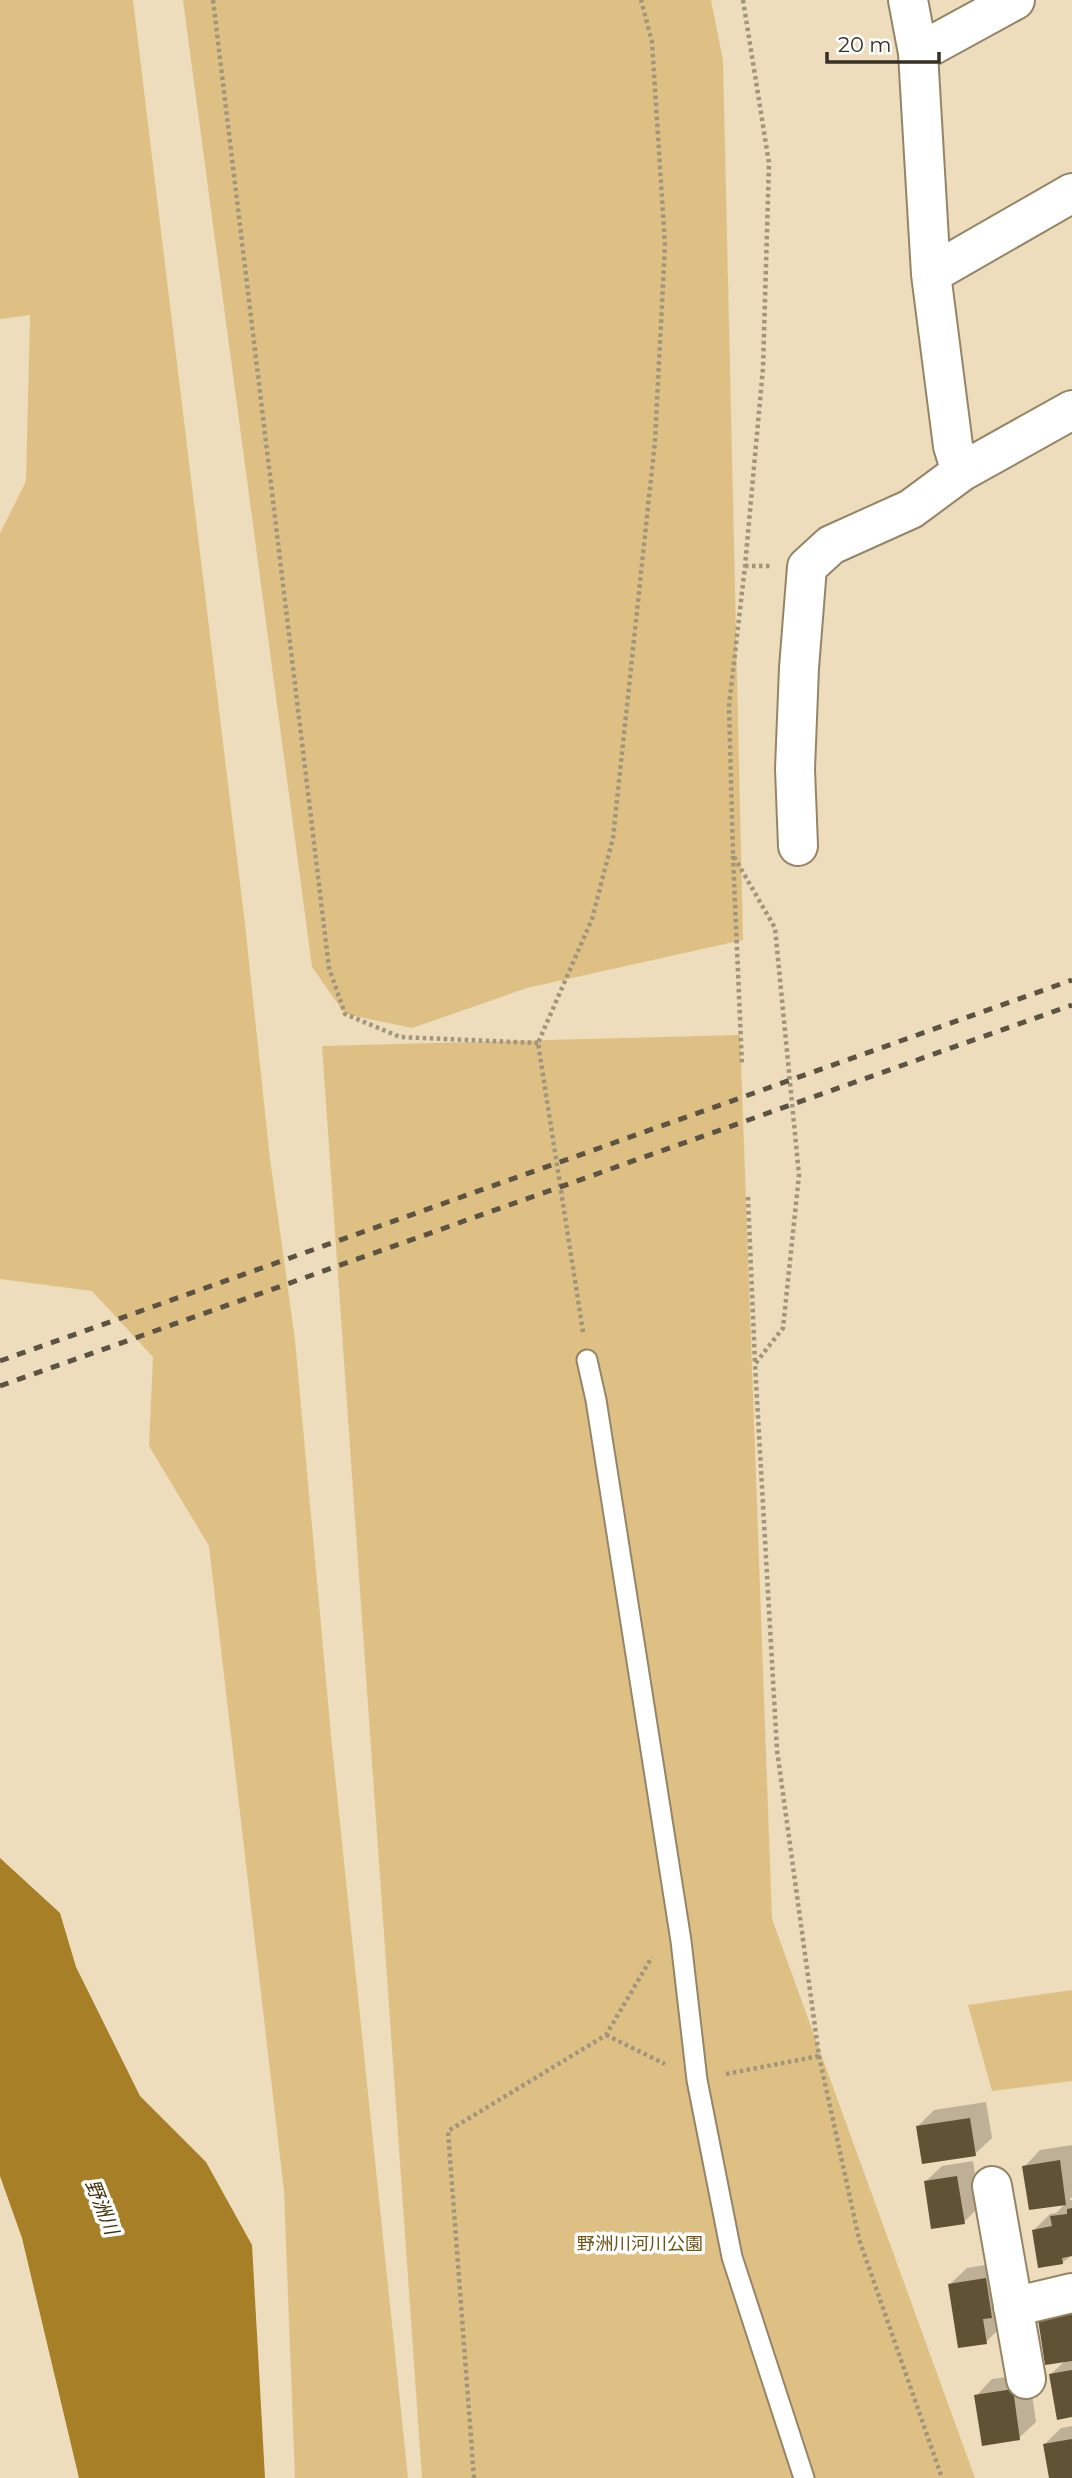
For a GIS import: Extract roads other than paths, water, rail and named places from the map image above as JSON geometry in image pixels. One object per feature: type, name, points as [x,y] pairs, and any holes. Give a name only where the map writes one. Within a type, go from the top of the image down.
[{"type":"street","points":[[908,0],[918,53],[931,274],[953,446],[961,472]]},
{"type":"street","points":[[918,53],[1015,0]]},
{"type":"street","points":[[931,274],[1072,193]]},
{"type":"street","points":[[798,846],[795,757],[807,567],[831,544],[911,509],[961,472],[1072,410]]},
{"type":"street","points":[[992,2186],[1026,2379]]},
{"type":"street","points":[[1013,2307],[1072,2293]]},
{"type":"lane","points":[[587,1360],[596,1400],[681,1941],[697,2080],[732,2257],[804,2478]]},
{"type":"water","name":"野洲川","points":[[0,1858],[60,1913],[76,1967],[140,2096],[206,2162],[252,2245],[265,2478],[79,2478],[22,2238],[0,2176]]},
{"type":"railway","points":[[0,1361],[1072,980]]},
{"type":"railway","points":[[0,1386],[1072,1005]]},
{"type":"park label","name":"野洲川河川公園","points":[[640,2244]]}]
